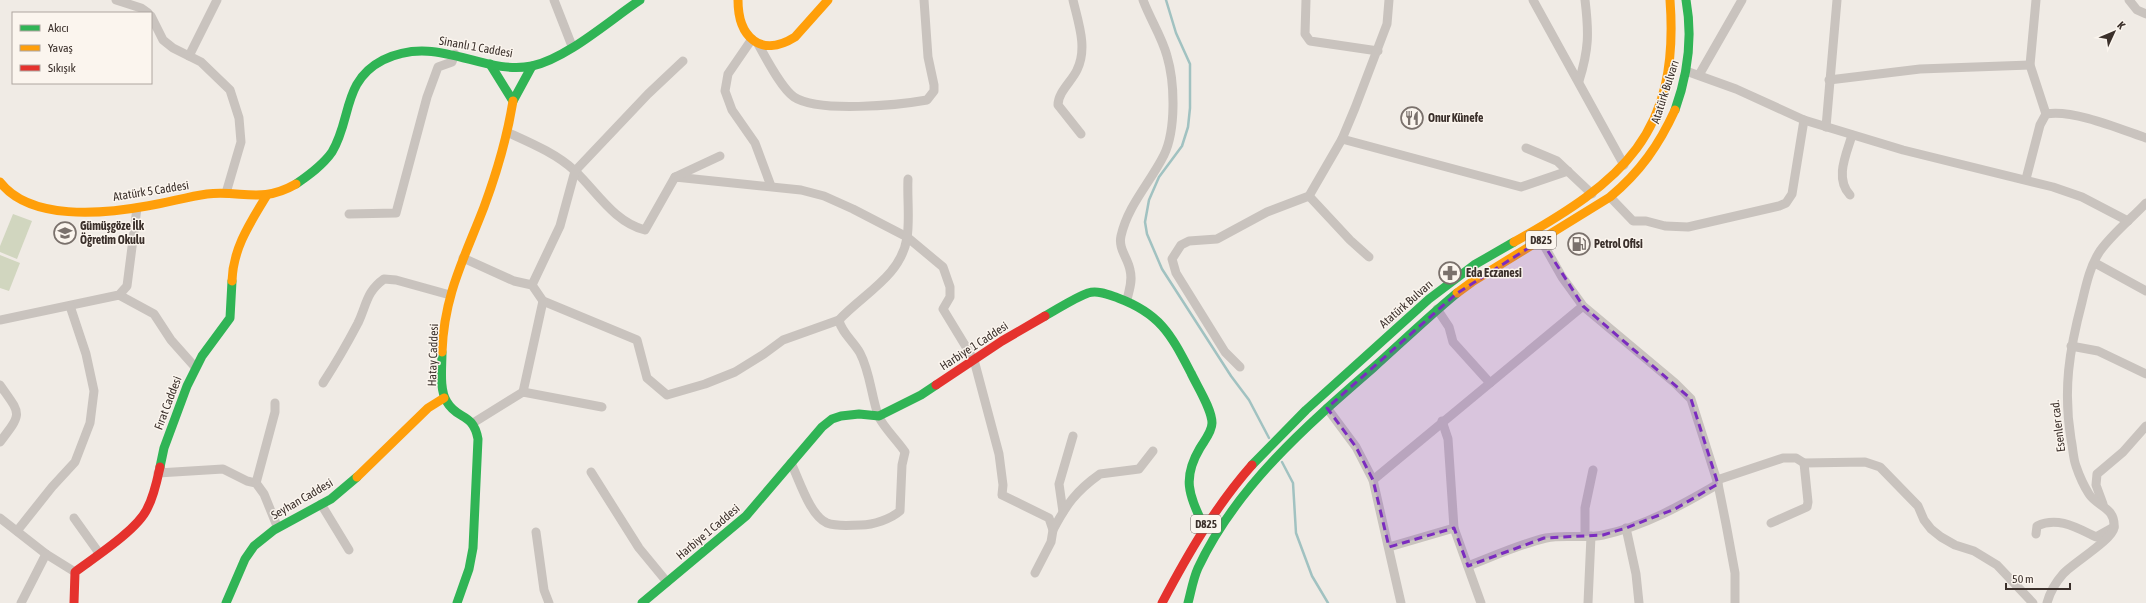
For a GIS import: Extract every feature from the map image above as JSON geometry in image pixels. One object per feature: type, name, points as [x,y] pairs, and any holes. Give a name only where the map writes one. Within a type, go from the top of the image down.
[{"type":"main road","name":"Sinanlı 1 Caddesi","points":[[267,196],[296,184],[322,165],[328,157],[337,138],[350,94],[357,83],[371,68],[385,59],[408,54],[434,52],[455,54],[490,64],[504,66],[532,66],[553,58],[640,0]]},
{"type":"main road","points":[[738,0],[739,17],[742,28],[755,42],[775,45],[794,38],[828,0]]},
{"type":"main road","name":"Atatürk Bulvarı","points":[[1162,603],[1204,527],[1230,490],[1294,420],[1452,281],[1592,194],[1624,165],[1648,130],[1663,95],[1673,46],[1670,0]]},
{"type":"main road","name":"Atatürk Bulvarı","points":[[1188,603],[1194,578],[1210,546],[1230,514],[1272,462],[1303,428],[1437,309],[1472,282],[1610,197],[1635,176],[1660,142],[1675,109],[1686,71],[1690,35],[1686,0]]},
{"type":"main road","points":[[490,64],[513,101]]},
{"type":"main road","name":"Hatay Caddesi","points":[[473,423],[455,411],[444,398],[443,354],[450,294],[489,194],[509,133],[513,101],[532,66]]},
{"type":"main road","name":"Atatürk 5 Caddesi","points":[[0,182],[11,194],[20,200],[42,208],[85,210],[137,208],[190,197],[226,193],[267,196]]},
{"type":"main road","name":"Fırat Caddesi","points":[[75,572],[132,528],[141,519],[152,498],[170,429],[196,367],[230,318],[235,256],[246,228],[267,196]]},
{"type":"main road","points":[[1543,225],[1550,235]]},
{"type":"main road","name":"Harbiye 1 Caddesi","points":[[642,603],[746,516],[822,428],[832,419],[850,415],[879,416],[921,395],[1022,330],[1089,293],[1104,293],[1127,300],[1147,312],[1164,326],[1194,378],[1211,415],[1212,423],[1210,430],[1194,457],[1188,475],[1191,498],[1204,527]]},
{"type":"main road","name":"Seyhan Caddesi","points":[[226,603],[243,559],[254,546],[277,526],[321,504],[341,491],[428,408],[444,398]]},
{"type":"main road","points":[[457,603],[469,569],[473,548],[478,439],[473,423]]},
{"type":"main road","points":[[74,603],[75,572]]},
{"type":"street","points":[[116,0],[141,8],[147,12]]},
{"type":"street","points":[[189,56],[217,0]]},
{"type":"street","points":[[554,0],[572,46]]},
{"type":"street","points":[[771,186],[754,143],[732,110],[725,90],[728,74],[755,42],[775,74],[794,97],[811,103],[825,105],[882,106],[928,100],[934,91],[934,86],[928,57],[924,0]]},
{"type":"street","points":[[1073,0],[1083,44],[1082,54],[1077,70],[1060,96],[1058,105],[1081,134]]},
{"type":"street","points":[[1127,300],[1131,282],[1130,270],[1121,247],[1120,237],[1134,204],[1164,154],[1170,133],[1172,115],[1172,81],[1168,56],[1143,0]]},
{"type":"street","points":[[1306,0],[1305,34],[1310,42],[1378,51]]},
{"type":"street","points":[[1382,0],[1388,13]]},
{"type":"street","points":[[1240,367],[1225,352],[1176,273],[1172,259],[1181,245],[1189,241],[1217,239],[1267,212],[1309,196],[1342,139],[1378,51],[1387,24],[1389,0]]},
{"type":"street","points":[[1533,0],[1579,80],[1624,165]]},
{"type":"street","points":[[1579,80],[1587,56],[1589,38],[1585,0]]},
{"type":"street","points":[[1699,75],[1742,0]]},
{"type":"street","points":[[1826,127],[1837,0]]},
{"type":"street","points":[[2026,179],[2040,125],[2046,114],[2030,65],[2036,0]]},
{"type":"street","points":[[2129,0],[2137,10],[2146,14]]},
{"type":"street","points":[[152,18],[163,40],[201,62],[230,90],[239,118],[240,142],[226,193]]},
{"type":"street","points":[[349,214],[396,213],[427,97],[438,67],[452,62],[455,54]]},
{"type":"street","points":[[532,285],[560,226],[575,171],[648,94],[683,61]]},
{"type":"street","points":[[1829,80],[1920,69],[2030,65]]},
{"type":"street","points":[[1686,71],[1699,75],[1804,120],[1951,163],[2026,179],[2082,197],[2128,221]]},
{"type":"street","points":[[2046,114],[2064,113],[2146,138]]},
{"type":"street","points":[[1610,197],[1633,221],[1646,221],[1665,226],[1688,227],[1779,206],[1786,203],[1792,194],[1804,120]]},
{"type":"street","points":[[509,133],[533,144],[575,171],[601,201],[632,226],[644,230],[675,177],[720,156]]},
{"type":"street","points":[[1850,195],[1843,183],[1842,171],[1852,135]]},
{"type":"street","points":[[1342,139],[1521,187],[1568,171]]},
{"type":"street","points":[[1526,148],[1548,155],[1568,171],[1592,194]]},
{"type":"street","points":[[675,177],[743,185],[771,186],[824,196],[907,237],[942,267],[946,274],[950,297],[943,309],[974,360],[999,454],[1003,485],[1002,494],[1049,518],[1053,530]]},
{"type":"street","points":[[463,258],[514,281],[532,285],[543,301],[637,340],[647,378],[667,395],[705,384],[735,372],[783,340],[839,320],[889,275],[904,249],[907,237],[908,179]]},
{"type":"street","points":[[1309,196],[1350,240],[1369,257]]},
{"type":"street","name":"Esenler cad.","points":[[2114,527],[2114,520],[2103,504],[2089,495],[2076,465],[2066,402],[2071,346],[2089,275],[2100,252],[2146,203]]},
{"type":"street","points":[[0,320],[119,295],[127,286],[137,208]]},
{"type":"street","points":[[1541,240],[1562,277],[1583,306],[1691,398],[1717,482],[1735,573],[1735,603]]},
{"type":"street","points":[[2095,263],[2146,291]]},
{"type":"street","points":[[323,383],[358,321],[366,298],[374,286],[384,279],[396,280],[450,294]]},
{"type":"street","points":[[119,295],[154,314],[171,340],[196,367]]},
{"type":"street","points":[[523,392],[543,301]]},
{"type":"street","points":[[17,531],[52,487],[75,462],[90,423],[94,391],[86,354],[70,306]]},
{"type":"street","points":[[1373,480],[1442,421],[1583,306]]},
{"type":"street","points":[[1437,309],[1449,327],[1453,342],[1490,383]]},
{"type":"street","points":[[791,464],[812,510],[826,522],[842,526],[866,525],[895,516],[900,511],[902,505],[902,465],[905,452],[879,416],[861,354],[840,326],[839,320]]},
{"type":"street","points":[[2071,346],[2098,351],[2146,374]]},
{"type":"street","points":[[0,385],[16,407],[18,414],[16,421],[0,442]]},
{"type":"street","points":[[473,423],[523,392],[602,407]]},
{"type":"street","points":[[256,483],[275,412],[276,403]]},
{"type":"street","points":[[1327,408],[1356,447],[1373,480],[1401,603]]},
{"type":"street","points":[[1442,421],[1448,439],[1454,528],[1481,603]]},
{"type":"street","points":[[2103,504],[2096,485],[2097,474],[2123,452],[2133,438],[2146,426]]},
{"type":"street","points":[[1063,512],[1059,484],[1073,436]]},
{"type":"street","points":[[1035,573],[1051,542],[1053,530],[1070,500],[1100,474],[1139,469],[1152,451]]},
{"type":"street","points":[[1468,566],[1544,538],[1565,535],[1588,536],[1626,528],[1675,509],[1717,482],[1783,458],[1796,458],[1804,463],[1865,462],[1880,467],[1918,506],[1924,520],[1941,537],[1974,551],[1997,566],[2033,603]]},
{"type":"street","points":[[1771,523],[1807,507],[1808,502],[1804,463]]},
{"type":"street","points":[[158,473],[223,469],[246,481],[256,483],[264,494],[277,526]]},
{"type":"street","points":[[1588,603],[1588,536],[1585,508],[1593,470]]},
{"type":"street","points":[[591,472],[639,548],[667,582]]},
{"type":"street","points":[[321,504],[349,550]]},
{"type":"street","points":[[0,518],[46,554],[75,572]]},
{"type":"street","points":[[74,518],[99,553]]},
{"type":"street","points":[[2036,534],[2037,526],[2045,522],[2065,523],[2096,537],[2114,527]]},
{"type":"street","points":[[2047,603],[2050,592],[2063,574],[2086,554],[2108,539],[2114,527]]},
{"type":"street","points":[[1389,547],[1454,528]]},
{"type":"street","points":[[1626,528],[1636,574],[1639,603]]},
{"type":"street","points":[[536,532],[544,590],[550,603]]},
{"type":"street","points":[[21,603],[46,554]]},
{"type":"highlighted area","points":[[1541,240],[1583,306],[1691,399],[1718,484],[1675,509],[1626,528],[1603,535],[1544,538],[1468,566],[1454,528],[1389,547],[1373,480],[1356,447],[1327,408],[1456,294]]},
{"type":"green space","points":[[13,214],[32,221],[17,259],[0,252],[0,246]]},
{"type":"green space","points":[[0,255],[20,263],[9,291],[0,288]]},
{"type":"waterway","points":[[1166,0],[1176,33],[1190,64],[1190,108],[1188,127],[1182,146],[1159,177],[1149,200],[1145,222],[1147,234],[1162,269],[1231,376],[1249,400],[1269,438]]},
{"type":"waterway","points":[[1282,462],[1293,483],[1296,533],[1312,576],[1328,603]]},
{"type":"traffic: fast","points":[[296,184],[311,173],[332,152],[343,127],[354,90],[370,69],[383,60],[403,53],[422,51],[441,53],[514,68],[532,66],[559,56],[588,38],[640,0]]},
{"type":"traffic: fast","points":[[1675,110],[1683,83],[1688,56],[1689,28],[1686,0]]},
{"type":"traffic: fast","points":[[490,64],[513,101],[532,66]]},
{"type":"traffic: fast","points":[[1252,465],[1306,410],[1429,299],[1474,265],[1514,242]]},
{"type":"traffic: fast","points":[[160,467],[164,448],[187,386],[202,356],[230,318],[232,281]]},
{"type":"traffic: fast","points":[[1045,316],[1083,295],[1092,292],[1100,292],[1133,304],[1145,311],[1163,327],[1184,360],[1210,411],[1212,423],[1211,430],[1194,459],[1189,479],[1192,497],[1204,527]]},
{"type":"traffic: fast","points":[[1188,603],[1193,581],[1198,568],[1214,539],[1252,484],[1298,435],[1457,293]]},
{"type":"traffic: fast","points":[[442,352],[444,397],[455,412],[469,420],[476,430],[478,439],[473,548],[469,569],[457,603]]},
{"type":"traffic: fast","points":[[642,603],[746,516],[822,427],[832,419],[841,416],[859,414],[879,416],[921,395],[936,385]]},
{"type":"traffic: fast","points":[[226,603],[245,559],[254,546],[274,530],[331,499],[357,477]]},
{"type":"traffic: slow","points":[[738,0],[739,13],[742,24],[747,33],[753,40],[771,46],[783,43],[795,37],[828,0]]},
{"type":"traffic: slow","points":[[1514,242],[1552,220],[1586,197],[1614,174],[1637,148],[1654,119],[1665,86],[1671,46],[1670,0]]},
{"type":"traffic: slow","points":[[442,352],[451,295],[462,261],[493,181],[505,142],[513,101]]},
{"type":"traffic: slow","points":[[1457,293],[1472,282],[1610,197],[1621,188],[1648,157],[1669,123],[1675,110]]},
{"type":"traffic: slow","points":[[0,182],[13,195],[29,203],[48,209],[68,212],[129,209],[207,194],[219,193],[262,195],[284,190],[296,184]]},
{"type":"traffic: slow","points":[[232,281],[233,269],[239,247],[267,195]]},
{"type":"traffic: slow","points":[[357,477],[428,408],[444,398]]},
{"type":"traffic: jam","points":[[936,385],[1002,341],[1045,316]]},
{"type":"traffic: jam","points":[[1162,603],[1214,514],[1252,465]]},
{"type":"traffic: jam","points":[[74,603],[75,572],[115,543],[142,517],[152,499],[160,467]]},
{"type":"place","name":"Onur Künefe","points":[[1412,118]]},
{"type":"place","name":"Gümüşgöze İlk Öğretim Okulu","points":[[65,233]]},
{"type":"place","name":"Petrol Ofisi","points":[[1579,244]]},
{"type":"place","name":"Eda Eczanesi","points":[[1450,273]]}]
